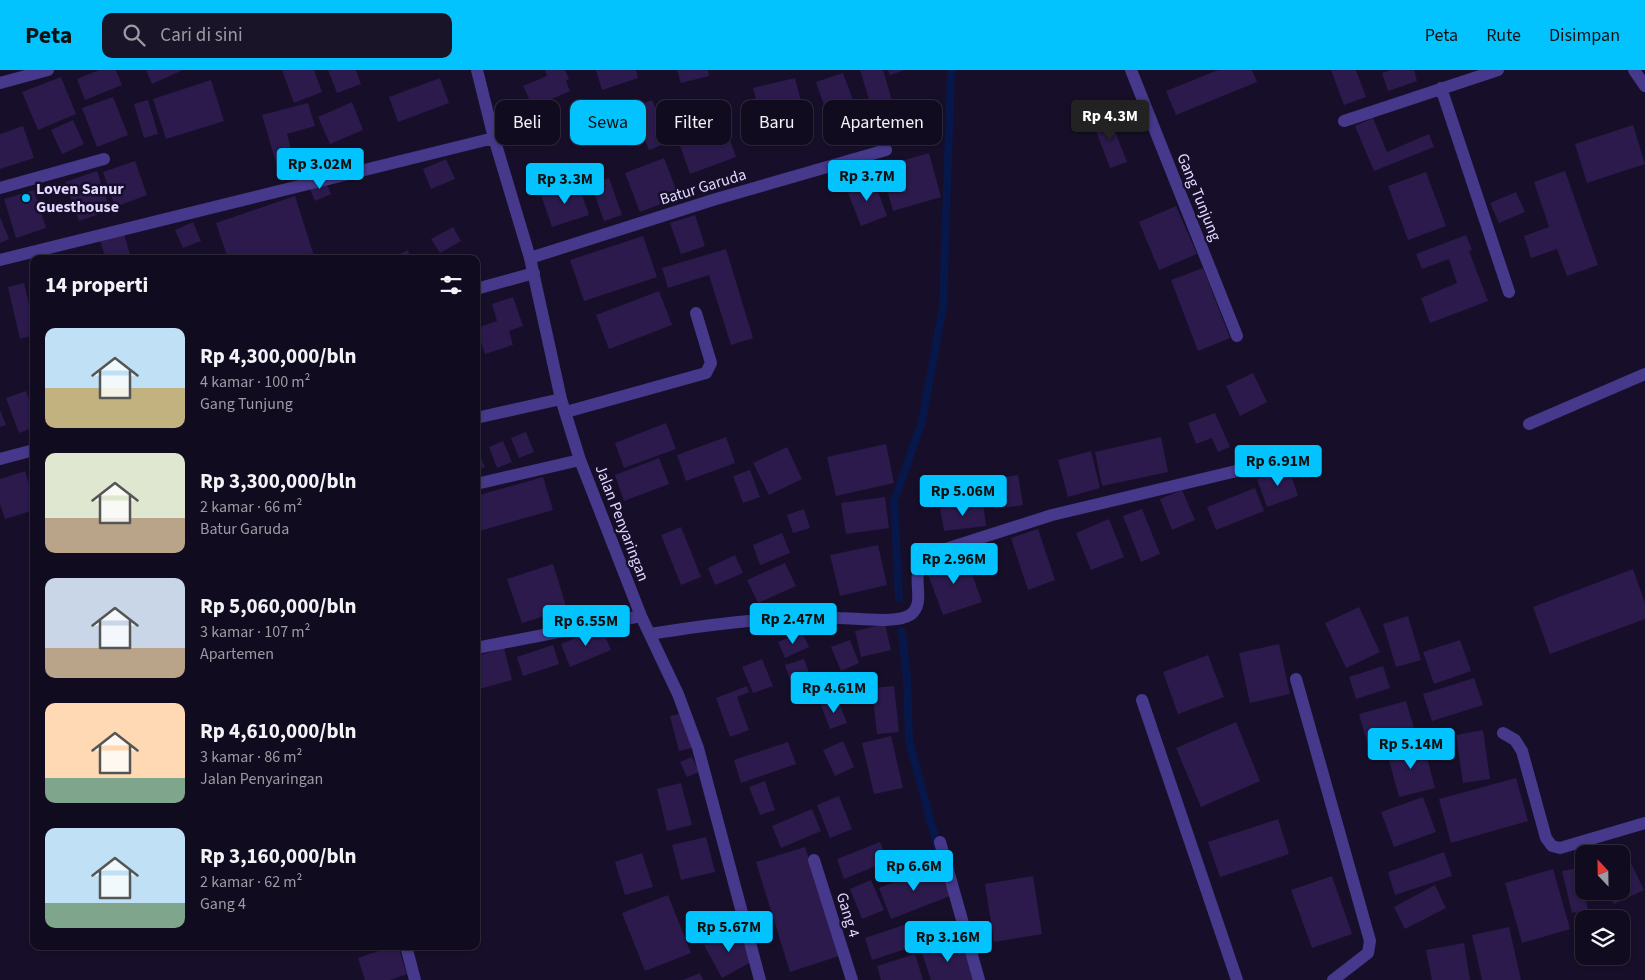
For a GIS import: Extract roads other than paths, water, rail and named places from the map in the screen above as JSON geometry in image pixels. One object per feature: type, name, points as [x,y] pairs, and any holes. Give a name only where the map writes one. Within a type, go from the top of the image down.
[{"type":"street","points":[[0,82],[48,70]]},
{"type":"street","name":"Jalan Penyaringan","points":[[477,70],[494,138],[534,273],[561,399],[580,460],[641,616],[678,694],[698,748],[760,980]]},
{"type":"street","name":"Gang Tunjung","points":[[1131,70],[1237,336]]},
{"type":"street","points":[[1344,121],[1498,70]]},
{"type":"street","points":[[1634,70],[1645,86]]},
{"type":"street","points":[[1441,88],[1509,292]]},
{"type":"street","points":[[0,260],[494,138]]},
{"type":"street","name":"Batur Garuda","points":[[530,258],[716,199],[886,150]]},
{"type":"street","points":[[0,188],[104,159]]},
{"type":"street","points":[[480,288],[534,273]]},
{"type":"street","points":[[566,412],[706,373],[711,363],[696,313]]},
{"type":"street","points":[[1529,424],[1645,374]]},
{"type":"street","points":[[480,417],[561,399]]},
{"type":"street","points":[[0,459],[30,451]]},
{"type":"street","points":[[480,483],[580,460]]},
{"type":"street","points":[[650,634],[708,624],[807,617],[893,620],[909,616],[915,609],[917,602],[917,567],[922,559],[930,554],[1052,515],[1274,462]]},
{"type":"street","points":[[480,647],[641,616]]},
{"type":"street","points":[[1296,679],[1370,941],[1368,953],[1333,980]]},
{"type":"street","points":[[1142,700],[1237,980]]},
{"type":"street","points":[[1503,733],[1515,740],[1522,751],[1546,838],[1552,846],[1560,848],[1645,823]]},
{"type":"street","points":[[940,842],[979,980]]},
{"type":"street","name":"Gang 4","points":[[814,860],[852,980]]},
{"type":"street","points":[[407,950],[416,980]]},
{"type":"waterway","points":[[899,598],[894,502],[922,421],[943,307],[951,70]]},
{"type":"waterway","points":[[902,632],[907,678],[909,741],[938,848]]},
{"type":"place","name":"Loven Sanur Guesthouse","points":[[26,198]]}]
